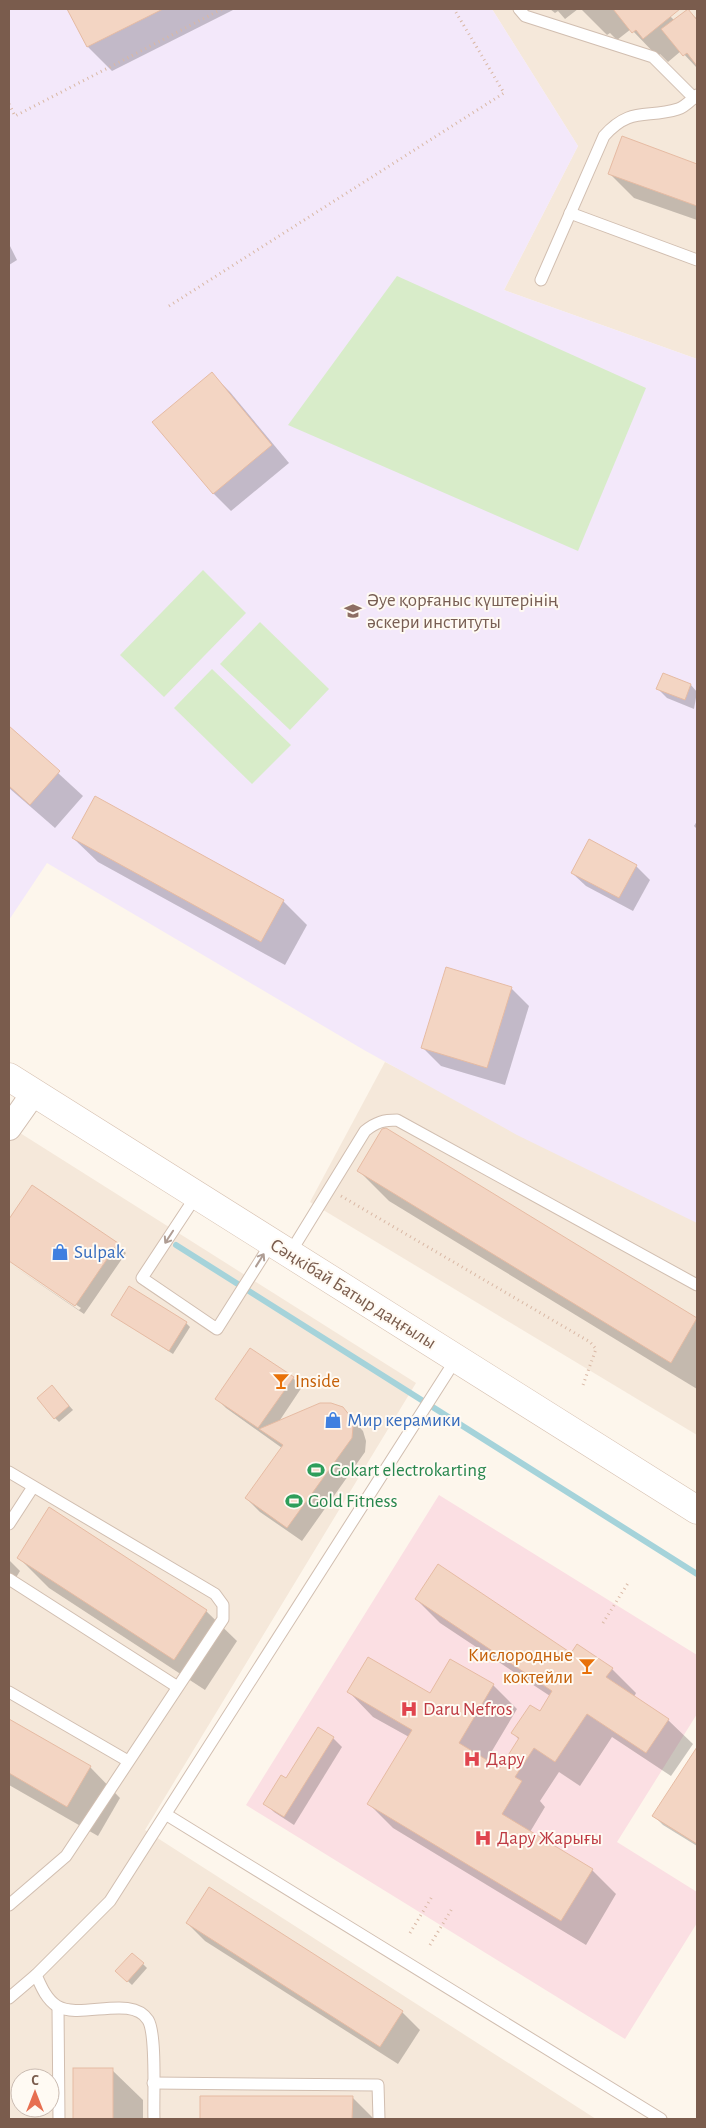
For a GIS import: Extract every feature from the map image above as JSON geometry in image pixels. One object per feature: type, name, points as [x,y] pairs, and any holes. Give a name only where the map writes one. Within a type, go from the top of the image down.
[{"type":"main road","name":"Сәңкібай Батыр даңғылы","points":[[9,1077],[33,1094],[697,1510]]},
{"type":"street","points":[[9,1128],[33,1094]]},
{"type":"lane","points":[[520,9],[525,16],[653,57],[696,97],[680,109],[629,116],[614,125],[604,136],[541,280]]},
{"type":"lane","points":[[570,213],[697,260]]},
{"type":"lane","points":[[196,1196],[142,1278],[217,1329],[248,1279],[280,1248],[330,1189],[366,1131],[374,1124],[384,1120],[397,1120],[697,1285]]},
{"type":"lane","points":[[9,1998],[110,1901],[167,1815],[456,1359]]},
{"type":"lane","points":[[9,1472],[215,1594],[223,1605],[223,1619],[176,1686],[66,1856],[9,1905]]},
{"type":"lane","points":[[9,1524],[33,1487]]},
{"type":"lane","points":[[9,1579],[176,1686]]},
{"type":"lane","points":[[9,1692],[128,1761]]},
{"type":"lane","points":[[167,1815],[661,2119]]},
{"type":"lane","points":[[36,1974],[45,1994],[58,2007],[76,2010],[122,2008],[143,2014],[149,2021],[151,2029],[154,2119]]},
{"type":"lane","points":[[58,2007],[59,2119]]},
{"type":"lane","points":[[153,2083],[378,2085],[379,2119]]},
{"type":"path","points":[[9,104],[15,116],[222,9]]},
{"type":"path","points":[[169,306],[504,93],[454,9]]},
{"type":"path","points":[[330,1189],[590,1342],[596,1349],[583,1385]]},
{"type":"path","points":[[603,1623],[628,1583]]},
{"type":"path","points":[[410,1933],[433,1895]]},
{"type":"path","points":[[430,1945],[453,1907]]},
{"type":"shaded area","name":"Әуе қорғаныс күштерінің әскери институты","points":[[9,9],[492,9],[578,146],[504,290],[697,359],[697,1223],[517,1135],[364,1050],[47,863],[9,920]]},
{"type":"shaded area","points":[[492,9],[697,9],[697,359],[504,290],[578,146]]},
{"type":"shaded area","points":[[385,1062],[697,1220],[697,1435],[310,1202]]},
{"type":"shaded area","points":[[9,1126],[416,1383],[145,1830],[596,2119],[9,2119]]},
{"type":"shaded area","name":"Дару","points":[[439,1495],[697,1655],[697,1714],[617,1842],[697,1892],[697,1923],[625,2039],[246,1805]]},
{"type":"green space","points":[[397,276],[646,388],[578,551],[288,425]]},
{"type":"green space","points":[[203,570],[246,613],[164,697],[120,655]]},
{"type":"green space","points":[[260,622],[329,689],[290,730],[220,664]]},
{"type":"green space","points":[[212,669],[291,745],[252,784],[174,708]]},
{"type":"building","points":[[67,9],[163,9],[87,47]]},
{"type":"building","points":[[613,9],[680,9],[643,39],[636,30],[632,33]]},
{"type":"building","points":[[688,9],[697,20],[697,66],[687,53],[683,56],[661,29]]},
{"type":"building","points":[[622,136],[697,164],[697,206],[608,174]]},
{"type":"building","points":[[212,372],[272,445],[213,494],[152,422]]},
{"type":"building","points":[[663,673],[691,684],[685,700],[656,689]]},
{"type":"building","points":[[9,726],[60,771],[30,805],[9,786]]},
{"type":"building","points":[[95,796],[284,900],[261,942],[72,838]]},
{"type":"building","points":[[589,839],[637,865],[619,898],[571,873]]},
{"type":"building","points":[[446,967],[512,987],[487,1068],[421,1048]]},
{"type":"building","points":[[386,1128],[697,1318],[671,1363],[357,1171],[382,1129]]},
{"type":"building","name":"Sulpak","points":[[32,1185],[118,1243],[75,1306],[9,1261],[9,1219]]},
{"type":"building","points":[[129,1286],[187,1322],[169,1351],[111,1315]]},
{"type":"building","points":[[250,1348],[294,1377],[258,1428],[215,1399]]},
{"type":"building","points":[[52,1385],[69,1406],[54,1419],[37,1398]]},
{"type":"building","points":[[320,1403],[331,1403],[343,1407],[350,1416],[353,1427],[352,1438],[287,1528],[245,1498],[283,1445],[259,1429]]},
{"type":"building","points":[[49,1507],[207,1610],[174,1660],[17,1558]]},
{"type":"building","points":[[438,1564],[571,1653],[577,1644],[613,1668],[606,1677],[669,1719],[646,1753],[587,1714],[555,1762],[534,1748],[515,1777],[522,1781],[502,1814],[593,1869],[561,1921],[367,1804],[412,1730],[347,1692],[368,1657],[430,1693],[450,1659],[494,1684],[459,1743],[500,1768],[519,1738],[511,1733],[530,1705],[540,1711],[552,1691],[415,1599]]},
{"type":"building","points":[[9,1719],[91,1766],[67,1807],[9,1773]]},
{"type":"building","points":[[318,1727],[334,1737],[284,1817],[263,1804],[281,1775],[286,1778]]},
{"type":"building","points":[[697,1747],[697,1844],[652,1816]]},
{"type":"building","points":[[209,1887],[403,2011],[380,2047],[186,1923]]},
{"type":"building","points":[[132,1953],[144,1963],[127,1982],[115,1971]]},
{"type":"building","points":[[73,2068],[113,2068],[113,2119],[73,2119]]},
{"type":"building","points":[[200,2096],[353,2096],[352,2119],[200,2119]]},
{"type":"waterway","points":[[176,1245],[697,1574]]},
{"type":"place","name":"Әуе қорғаныс күштерінің әскери институты","points":[[353,611]]},
{"type":"place","name":"Sulpak","points":[[60,1252]]},
{"type":"place","name":"Inside","points":[[281,1381]]},
{"type":"place","name":"Мир керамики","points":[[333,1420]]},
{"type":"place","name":"Gokart electrokarting","points":[[316,1470]]},
{"type":"place","name":"Gold Fitness","points":[[294,1501]]},
{"type":"place","name":"Кислородные коктейли","points":[[587,1666]]},
{"type":"place","name":"Daru Nefros","points":[[409,1709]]},
{"type":"place","name":"Дару","points":[[472,1759]]},
{"type":"place","name":"Дару Жарығы","points":[[483,1838]]}]
